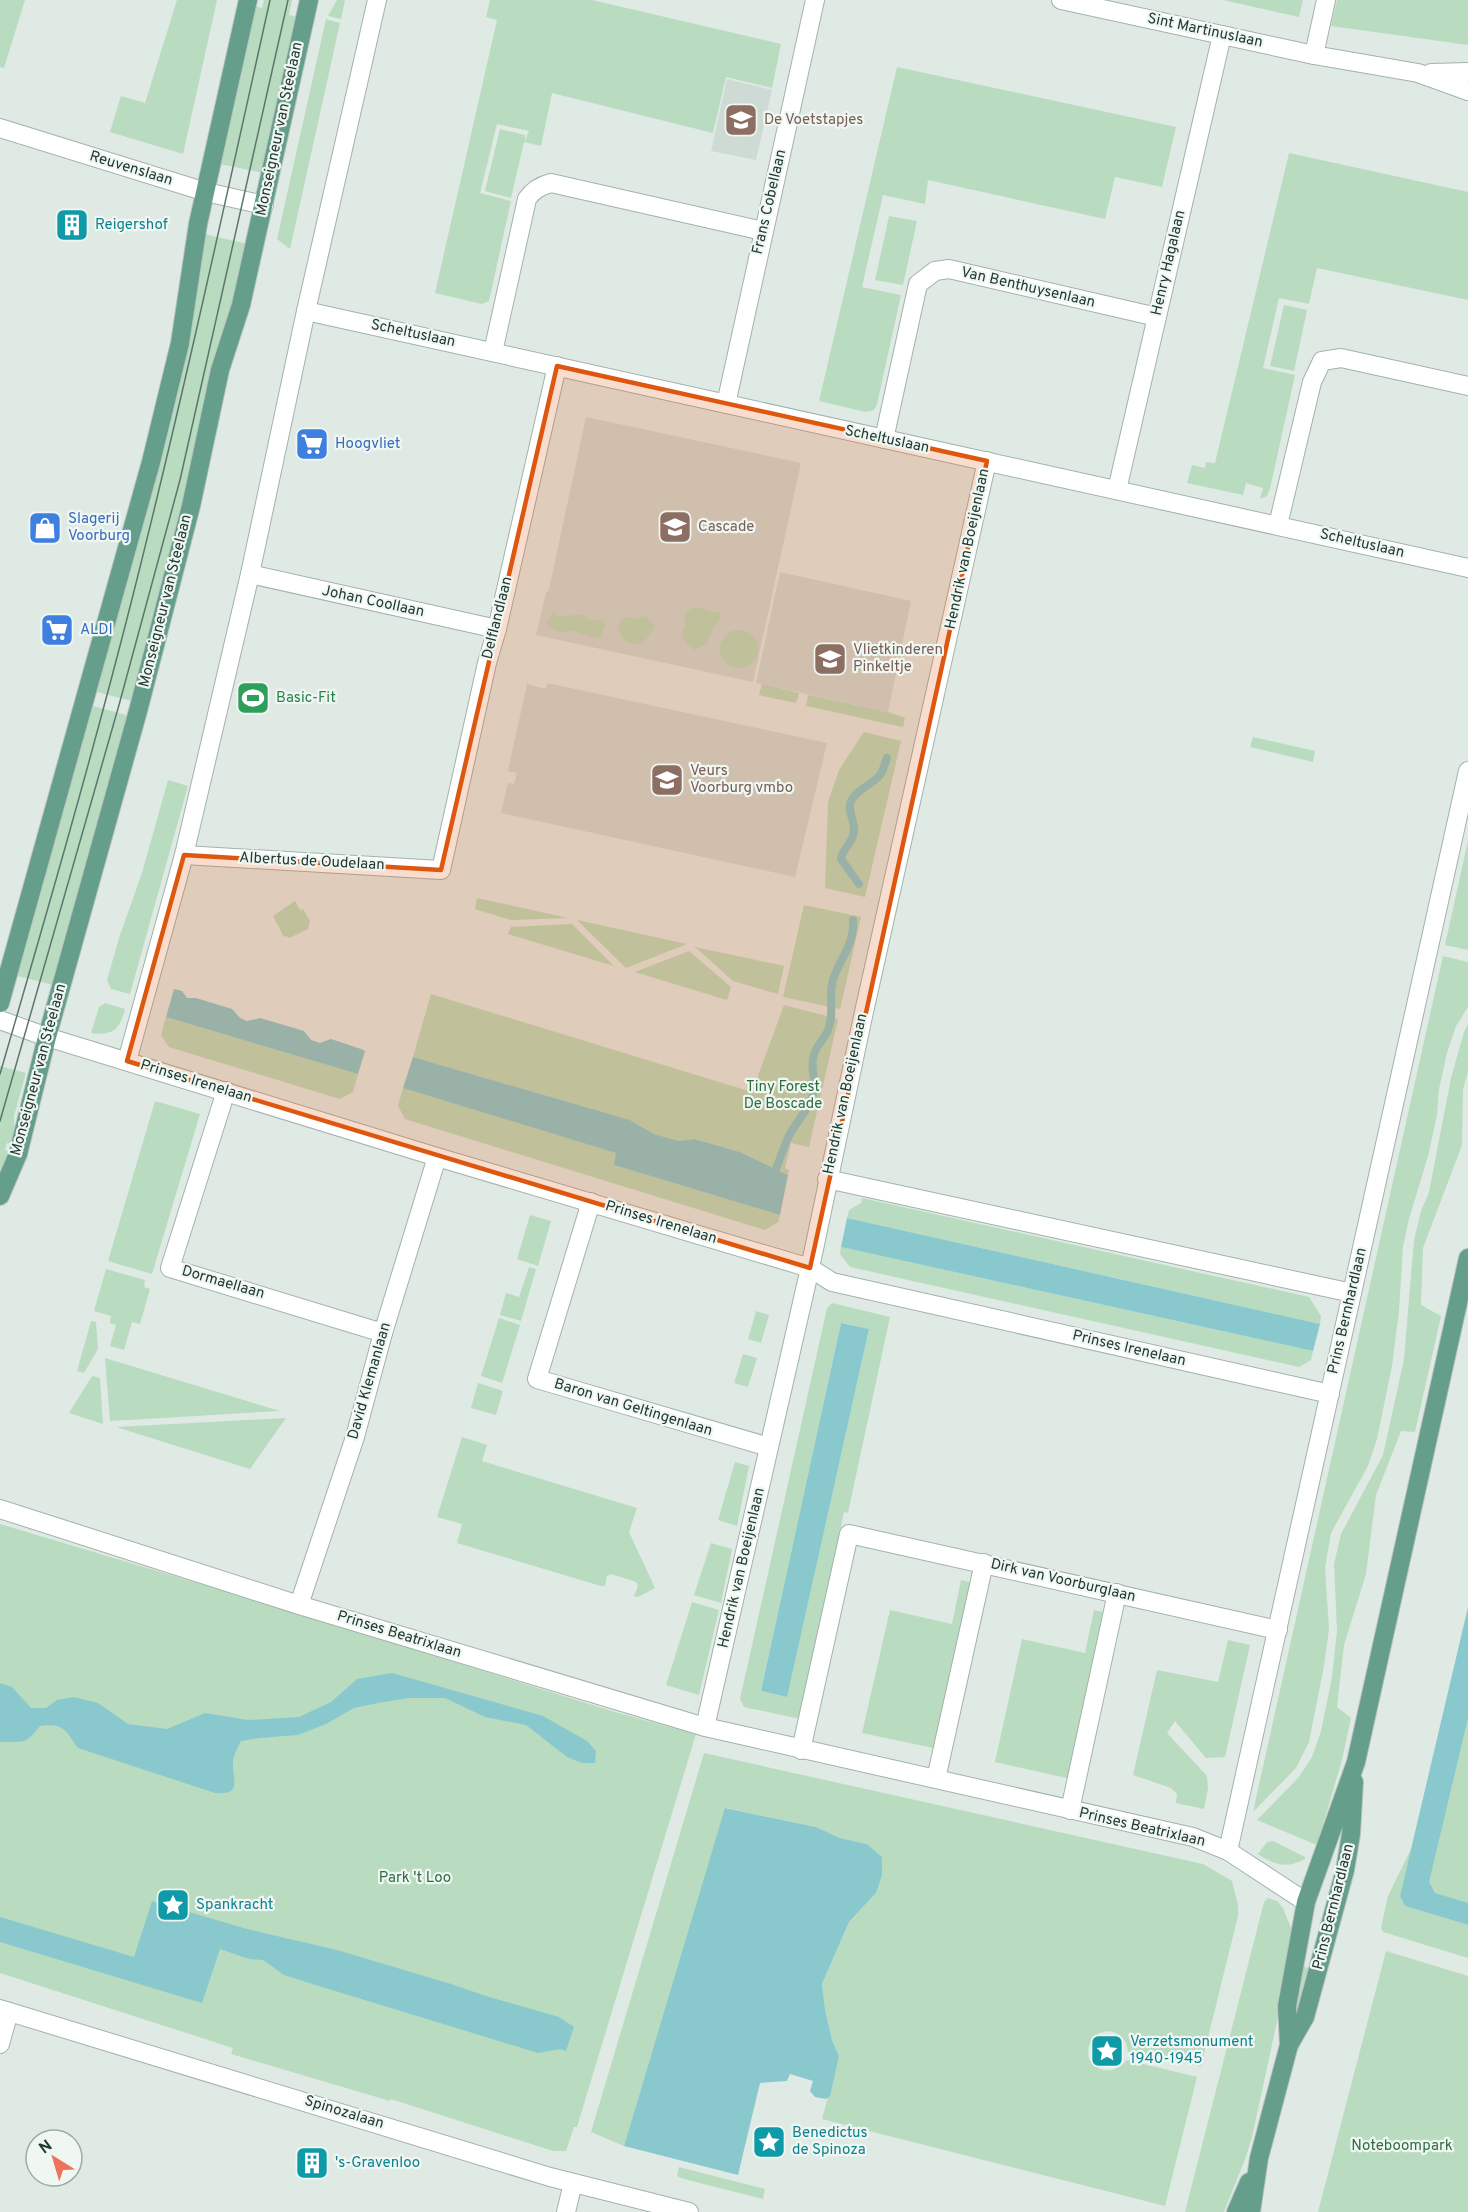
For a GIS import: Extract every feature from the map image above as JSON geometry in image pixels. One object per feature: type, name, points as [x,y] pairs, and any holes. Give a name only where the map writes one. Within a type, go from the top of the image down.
[{"type":"main road","points":[[0,1003],[151,462],[180,343],[198,224],[248,0]]},
{"type":"main road","name":"Monseigneur van Steelaan","points":[[0,1196],[18,1154],[47,1037],[141,699],[191,506],[220,370],[241,305],[309,0]]},
{"type":"main road","name":"Prins Bernhardlaan","points":[[1251,2212],[1259,2158],[1288,2045],[1287,2006],[1306,1902],[1356,1762],[1468,1258]]},
{"type":"main road","name":"Prins Bernhardlaan","points":[[1288,2045],[1305,2017],[1345,1870],[1351,1834],[1356,1762]]},
{"type":"main road","name":"Prins Bernhardlaan","points":[[1236,2212],[1259,2158]]},
{"type":"street","points":[[127,1061],[184,855],[250,574],[306,311],[377,0]]},
{"type":"street","name":"Frans Cobellaan","points":[[726,404],[815,0]]},
{"type":"street","name":"Sint Martinuslaan","points":[[1061,0],[1314,55],[1418,73],[1468,91]]},
{"type":"street","points":[[1314,55],[1326,0]]},
{"type":"street","name":"Henry Hagalaan","points":[[1117,490],[1222,35]]},
{"type":"street","name":"Sint Martinuslaan","points":[[1418,73],[1468,72]]},
{"type":"street","name":"Reuvenslaan","points":[[0,128],[206,192],[264,205]]},
{"type":"street","points":[[494,352],[527,199],[532,191],[543,185],[551,183],[763,231]]},
{"type":"street","name":"Van Benthuysenlaan","points":[[884,439],[918,284],[935,271],[948,269],[1157,317]]},
{"type":"street","name":"Scheltuslaan","points":[[306,311],[1468,568]]},
{"type":"street","points":[[1278,525],[1312,382],[1322,361],[1341,358],[1468,386]]},
{"type":"street","name":"Delflandlaan","points":[[441,870],[557,366]]},
{"type":"street","name":"Hendrik van Boeijenlaan","points":[[705,1726],[810,1268],[827,1179],[987,461]]},
{"type":"street","name":"Johan Coollaan","points":[[250,574],[497,629]]},
{"type":"street","name":"Prins Bernhardlaan","points":[[1228,1851],[1468,771]]},
{"type":"street","name":"Albertus de Oudelaan","points":[[184,855],[441,870]]},
{"type":"street","name":"Prinses Irenelaan","points":[[0,1020],[47,1037],[810,1268],[832,1282],[1330,1394]]},
{"type":"street","name":"Dormaellaan","points":[[226,1091],[170,1268],[383,1334]]},
{"type":"street","name":"David Klemanlaan","points":[[299,1605],[355,1437],[383,1334],[437,1156]]},
{"type":"street","points":[[827,1179],[1352,1293]]},
{"type":"street","name":"Baron van Geltingenlaan","points":[[591,1202],[537,1379],[769,1447]]},
{"type":"street","name":"Prinses Beatrixlaan","points":[[0,1509],[299,1605],[705,1726],[801,1750],[880,1765],[1193,1837],[1228,1851],[1306,1902]]},
{"type":"street","name":"Dirk van Voorburglaan","points":[[801,1750],[849,1534],[1278,1630]]},
{"type":"street","points":[[936,1779],[984,1563]]},
{"type":"street","name":"Prinses Beatrixlaan","points":[[1070,1810],[1117,1593]]},
{"type":"street","points":[[0,2044],[5,2011]]},
{"type":"street","name":"Spinozalaan","points":[[5,2011],[573,2183],[689,2212]]},
{"type":"street","points":[[566,2212],[573,2183]]},
{"type":"highlighted area","points":[[557,366],[987,461],[810,1268],[127,1061],[184,855],[441,870]]},
{"type":"shaded area","name":"De Voetstapjes","points":[[727,79],[772,90],[756,160],[711,151]]},
{"type":"shaded area","name":"Cascade","points":[[586,417],[801,463],[753,682],[536,635],[549,589]]},
{"type":"shaded area","name":"Vlietkinderen Pinkeltje","points":[[780,572],[911,601],[888,712],[756,683]]},
{"type":"shaded area","name":"Veurs Voorburg vmbo","points":[[547,683],[827,743],[795,877],[501,813],[508,783],[514,784],[517,773],[508,771],[527,684],[546,689]]},
{"type":"green space","points":[[0,0],[25,0],[4,68],[0,67]]},
{"type":"green space","points":[[177,0],[217,0],[183,154],[110,132],[121,96],[145,103]]},
{"type":"green space","points":[[264,0],[292,0],[289,15],[299,17],[263,173],[220,164],[254,6],[262,8]]},
{"type":"green space","points":[[337,0],[345,0],[341,19],[328,16]]},
{"type":"green space","points":[[490,0],[592,0],[781,44],[772,88],[726,77],[713,133],[552,93],[541,146],[524,142],[511,198],[485,191],[500,129],[525,135],[525,141],[529,131],[497,124],[480,193],[511,201],[489,301],[482,304],[435,293],[497,20],[486,17]]},
{"type":"green space","points":[[1223,0],[1303,0],[1299,17]]},
{"type":"green space","points":[[1337,0],[1468,0],[1468,45],[1331,26]]},
{"type":"green space","points":[[326,19],[340,23],[290,249],[277,239]]},
{"type":"green space","points":[[897,67],[1176,127],[1162,187],[1115,177],[1105,219],[928,180],[925,204],[883,195],[862,287],[901,295],[877,404],[874,410],[866,412],[819,401]]},
{"type":"green space","points":[[1289,153],[1468,192],[1468,300],[1317,268],[1309,304],[1279,298],[1263,368],[1295,375],[1270,489],[1267,496],[1260,499],[1263,488],[1246,483],[1243,495],[1187,483],[1192,465],[1205,468],[1206,462],[1215,463]]},
{"type":"green space","points":[[889,216],[917,221],[903,285],[875,280]]},
{"type":"green space","points":[[204,234],[248,244],[132,701],[97,692],[164,444]]},
{"type":"green space","points":[[1284,305],[1307,310],[1294,371],[1270,366]]},
{"type":"green space","points":[[696,607],[721,614],[707,644],[694,650],[684,640],[682,633],[685,627],[685,614]]},
{"type":"green space","points":[[552,613],[559,617],[584,614],[589,620],[603,621],[605,624],[600,639],[574,631],[556,631],[547,623]]},
{"type":"green space","points":[[646,616],[655,625],[645,640],[633,645],[623,639],[619,628],[620,622],[625,617],[636,619]]},
{"type":"green space","points":[[739,630],[753,635],[758,649],[753,663],[739,668],[725,663],[720,649],[725,635]]},
{"type":"green space","points":[[762,684],[799,693],[796,703],[759,695]]},
{"type":"green space","points":[[808,695],[888,712],[905,718],[903,727],[806,706]]},
{"type":"green space","points":[[93,706],[130,716],[53,985],[14,975]]},
{"type":"green space","points":[[864,732],[901,741],[865,897],[825,888],[828,802],[839,770]]},
{"type":"green space","points":[[1253,737],[1315,751],[1313,762],[1250,747]]},
{"type":"green space","points":[[168,780],[188,786],[130,994],[111,989],[107,980],[142,873]]},
{"type":"green space","points":[[1468,841],[1468,950],[1445,945]]},
{"type":"green space","points":[[477,898],[568,918],[511,920],[475,909]]},
{"type":"green space","points":[[295,901],[310,921],[308,929],[289,938],[284,937],[273,916]]},
{"type":"green space","points":[[804,905],[861,917],[840,1009],[783,997]]},
{"type":"green space","points":[[577,920],[586,922],[687,944],[626,968]]},
{"type":"green space","points":[[572,924],[614,966],[508,934],[511,927]]},
{"type":"green space","points":[[695,947],[784,966],[778,994],[733,981]]},
{"type":"green space","points":[[689,951],[731,987],[727,1000],[635,972]]},
{"type":"green space","points":[[1443,956],[1468,962],[1468,1007],[1456,1026],[1447,1053],[1428,1156],[1403,1247],[1399,1311],[1392,1366],[1377,1439],[1368,1466],[1331,1533],[1325,1568],[1329,1629],[1309,1742],[1296,1768],[1253,1812]]},
{"type":"green space","name":"Tiny Forest De Boscade","points":[[431,994],[752,1092],[784,1005],[838,1019],[809,1147],[791,1143],[785,1168],[789,1170],[788,1175],[740,1152],[696,1139],[679,1141],[654,1134],[630,1120],[413,1057]]},
{"type":"green space","points":[[105,1003],[125,1009],[121,1022],[110,1032],[91,1033],[99,1007]]},
{"type":"green space","points":[[166,1017],[358,1074],[353,1092],[340,1099],[169,1047],[161,1035]]},
{"type":"green space","points":[[1468,1024],[1468,1072],[1463,1089],[1462,1145],[1423,1248],[1421,1305],[1441,1316],[1415,1432],[1401,1431],[1376,1495],[1366,1574],[1344,1645],[1337,1707],[1351,1718],[1342,1760],[1317,1845],[1257,1820],[1299,1777],[1312,1757],[1321,1731],[1332,1677],[1337,1631],[1334,1564],[1341,1534],[1383,1455],[1404,1359],[1414,1240],[1421,1211],[1429,1192],[1451,1078]]},
{"type":"green space","points":[[0,1066],[26,1073],[14,1116],[15,1140],[13,1144],[7,1143],[5,1150],[10,1151],[0,1176]]},
{"type":"green space","points":[[403,1088],[617,1153],[614,1165],[780,1215],[778,1222],[765,1230],[405,1119],[398,1106]]},
{"type":"green space","points":[[155,1101],[200,1114],[152,1274],[108,1261]]},
{"type":"green space","points":[[862,1198],[1309,1297],[1321,1316],[1320,1324],[847,1218],[849,1210],[861,1203]]},
{"type":"green space","points":[[530,1215],[551,1221],[538,1266],[517,1259]]},
{"type":"green space","points":[[841,1247],[1313,1351],[1311,1360],[1299,1367],[850,1267],[840,1254]]},
{"type":"green space","points":[[529,1267],[536,1269],[521,1321],[500,1315],[506,1293],[519,1297]]},
{"type":"green space","points":[[106,1269],[145,1280],[144,1287],[150,1289],[140,1324],[132,1322],[124,1350],[110,1346],[116,1325],[110,1323],[111,1316],[94,1311]]},
{"type":"green space","points":[[832,1303],[890,1317],[848,1513],[844,1512],[800,1719],[744,1707],[740,1699],[827,1308]],"holes":[[[841,1323],[869,1329],[786,1697],[761,1691]]]},
{"type":"green space","points":[[756,1311],[769,1315],[761,1343],[748,1339]]},
{"type":"green space","points":[[499,1318],[520,1325],[502,1383],[481,1376]]},
{"type":"green space","points":[[91,1321],[96,1322],[98,1349],[84,1373],[77,1371]]},
{"type":"green space","points":[[743,1354],[757,1358],[748,1387],[734,1383]]},
{"type":"green space","points":[[105,1358],[280,1411],[110,1421]]},
{"type":"green space","points":[[92,1376],[100,1378],[103,1424],[69,1413]]},
{"type":"green space","points":[[478,1383],[503,1391],[496,1415],[471,1408]]},
{"type":"green space","points":[[286,1418],[250,1469],[116,1427]]},
{"type":"green space","points":[[462,1437],[487,1445],[482,1461],[637,1508],[629,1532],[655,1588],[638,1597],[634,1596],[638,1586],[636,1582],[611,1574],[607,1576],[605,1586],[601,1586],[457,1543],[462,1524],[437,1517]]},
{"type":"green space","points":[[735,1462],[749,1466],[737,1526],[718,1520]]},
{"type":"green space","name":"Park 't Loo","points":[[0,1524],[291,1611],[615,1712],[696,1734],[577,2127],[574,2127],[566,2151],[553,2151],[391,2099],[390,2101],[231,2054],[233,2048],[0,1973]]},
{"type":"green space","points":[[711,1543],[732,1549],[721,1603],[694,1595]]},
{"type":"green space","points":[[961,1580],[973,1583],[938,1749],[862,1733],[890,1610],[952,1624]]},
{"type":"green space","points":[[692,1602],[719,1610],[699,1695],[666,1685]]},
{"type":"green space","points":[[1094,1610],[1107,1613],[1071,1779],[995,1762],[1022,1639],[1085,1653]]},
{"type":"green space","points":[[1228,1640],[1250,1645],[1225,1757],[1206,1758],[1175,1721],[1167,1733],[1207,1776],[1208,1788],[1204,1809],[1176,1803],[1177,1794],[1171,1788],[1133,1775],[1157,1670],[1218,1682]]},
{"type":"green space","points":[[1468,1654],[1468,1915],[1411,1899]]},
{"type":"green space","points":[[704,1753],[1203,1864],[1232,1881],[1238,1905],[1238,1916],[1201,2066],[1128,2052],[1120,2035],[1112,2032],[1097,2034],[1089,2048],[1089,2059],[1102,2070],[1117,2068],[1127,2060],[1197,2077],[1165,2206],[822,2119],[839,2056],[832,2040],[822,1984],[849,1922],[876,1893],[867,1844],[840,1838],[816,1827],[726,1808],[624,2146],[591,2132]]},
{"type":"green space","points":[[1273,1841],[1305,1859],[1286,1865],[1270,1861],[1258,1854],[1267,1842]]},
{"type":"green space","points":[[1412,1847],[1400,1896],[1405,1906],[1468,1925],[1468,1958],[1383,1932],[1381,1928],[1388,1896]]},
{"type":"green space","points":[[1268,1898],[1277,1901],[1283,1908],[1291,1928],[1278,2017],[1252,2137],[1224,2212],[1185,2212],[1264,1902]]},
{"type":"green space","name":"Noteboompark","points":[[1386,1951],[1468,1976],[1468,2212],[1318,2212]]},
{"type":"green space","points":[[1301,1966],[1313,1969],[1294,2030],[1291,2030]]},
{"type":"green space","points":[[679,2167],[765,2189],[763,2199],[684,2179],[677,2176]]},
{"type":"water","points":[[174,989],[182,991],[187,998],[196,998],[232,1009],[240,1018],[247,1021],[260,1018],[304,1031],[311,1040],[320,1043],[331,1039],[361,1049],[365,1051],[358,1074],[166,1017]]},
{"type":"water","points":[[413,1057],[630,1120],[654,1134],[679,1141],[695,1139],[740,1152],[788,1175],[780,1215],[614,1165],[616,1153],[403,1088]]},
{"type":"water","points":[[847,1218],[1320,1324],[1313,1351],[841,1247]]},
{"type":"water","points":[[841,1323],[869,1329],[787,1697],[761,1691]]},
{"type":"water","points":[[1468,1607],[1468,1718],[1429,1882],[1435,1893],[1468,1903],[1468,1925],[1405,1906],[1400,1896]]},
{"type":"water","points":[[392,1673],[543,1716],[587,1741],[596,1751],[595,1763],[582,1763],[567,1757],[526,1725],[485,1717],[445,1698],[409,1698],[354,1708],[326,1724],[298,1735],[241,1741],[233,1761],[234,1786],[229,1792],[224,1793],[215,1793],[78,1748],[67,1732],[59,1727],[40,1726],[27,1740],[0,1742],[0,1683],[12,1687],[31,1708],[46,1708],[57,1700],[74,1697],[98,1703],[128,1724],[167,1729],[205,1713],[248,1720],[299,1717],[331,1702],[357,1679]]},
{"type":"water","points":[[725,1808],[816,1827],[840,1838],[867,1844],[882,1857],[882,1875],[876,1893],[849,1922],[822,1984],[832,2040],[839,2056],[830,2096],[826,2099],[815,2097],[810,2091],[813,2081],[790,2074],[787,2081],[760,2083],[738,2175],[624,2146]]},
{"type":"water","points":[[152,1901],[247,1929],[337,1950],[451,1984],[559,2017],[574,2027],[566,2051],[560,2049],[538,2053],[284,1975],[263,1960],[249,1959],[220,1949],[202,2003],[0,1942],[0,1917],[134,1957]]},
{"type":"waterway","points":[[859,884],[841,859],[854,833],[850,805],[857,793],[880,775],[887,758]]},
{"type":"waterway","points":[[776,1169],[788,1138],[809,1105],[813,1094],[813,1058],[830,1024],[832,986],[852,936],[853,920]]},
{"type":"tram line","points":[[0,1074],[83,783],[149,532],[270,0]]},
{"type":"tram line","points":[[0,1121],[119,705],[180,480],[288,0]]},
{"type":"place","name":"De Voetstapjes","points":[[741,120]]},
{"type":"place","name":"Reigershof","points":[[72,225]]},
{"type":"place","name":"Hoogvliet","points":[[312,444]]},
{"type":"place","name":"Cascade","points":[[675,527]]},
{"type":"place","name":"Slagerij Voorburg","points":[[45,528]]},
{"type":"place","name":"ALDI","points":[[57,630]]},
{"type":"place","name":"Vlietkinderen Pinkeltje","points":[[830,659]]},
{"type":"place","name":"Basic-Fit","points":[[253,698]]},
{"type":"place","name":"Veurs Voorburg vmbo","points":[[667,780]]},
{"type":"place","name":"Spankracht","points":[[173,1905]]},
{"type":"place","name":"Verzetsmonument 1940-1945","points":[[1107,2051]]},
{"type":"place","name":"Benedictus de Spinoza","points":[[769,2142]]},
{"type":"place","name":"'s-Gravenloo","points":[[312,2163]]}]
